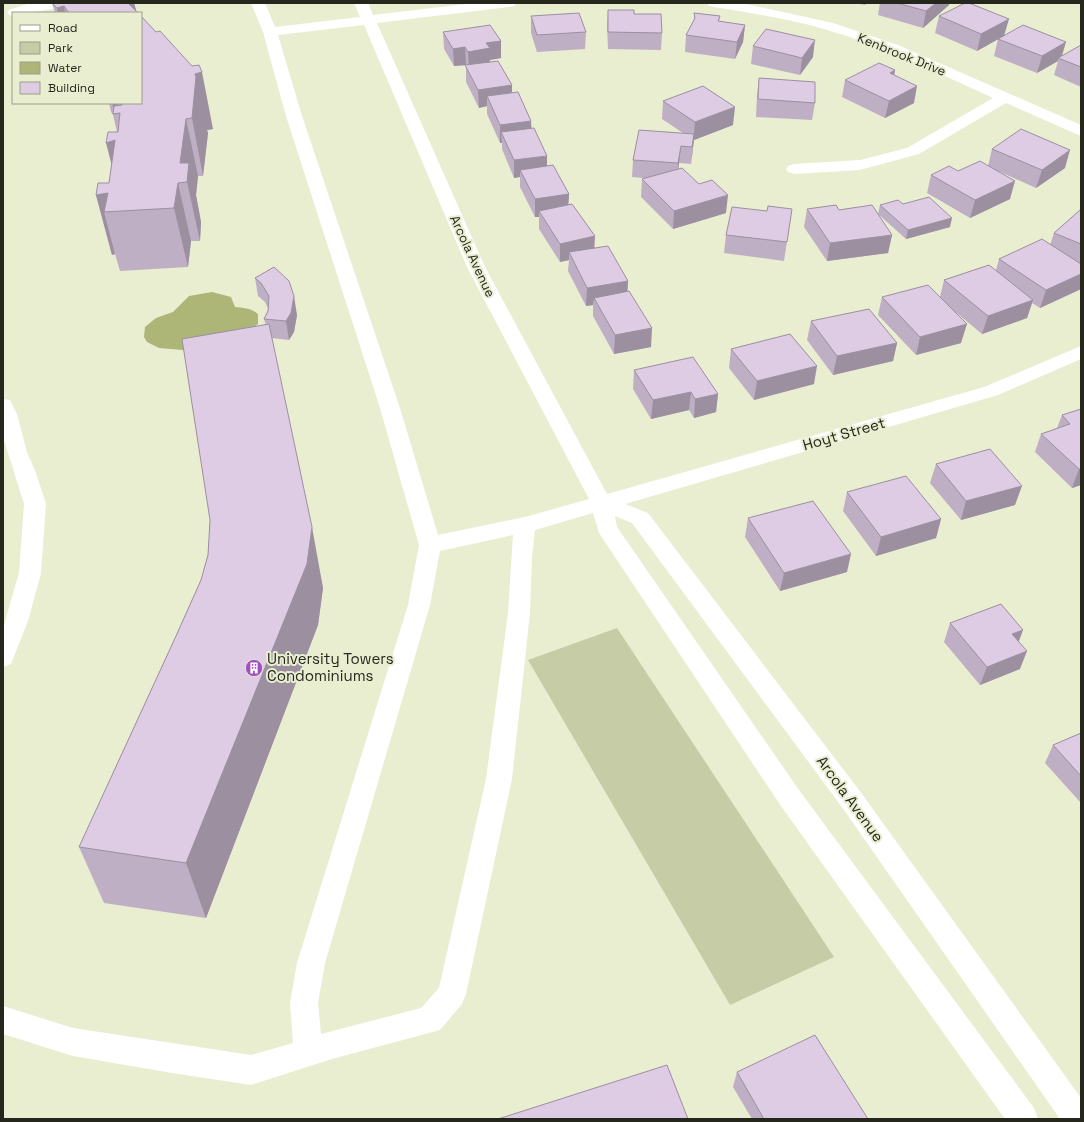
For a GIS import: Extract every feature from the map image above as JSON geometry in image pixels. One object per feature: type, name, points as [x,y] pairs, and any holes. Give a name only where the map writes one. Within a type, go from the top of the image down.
[{"type":"street","points":[[258,3],[270,32],[294,116],[390,408],[430,545],[419,605],[311,963],[304,1003],[308,1053]]},
{"type":"street","name":"Arcola Avenue","points":[[361,3],[476,267],[602,502],[607,528],[786,791],[1023,1119]]},
{"type":"street","points":[[270,32],[509,3]]},
{"type":"street","name":"Kenbrook Drive","points":[[714,3],[746,8],[828,26],[893,48],[1081,131]]},
{"type":"street","points":[[16,12],[32,7],[71,6]]},
{"type":"street","points":[[3,23],[12,14]]},
{"type":"street","points":[[794,170],[860,165],[913,151],[1004,98]]},
{"type":"street","name":"Hoyt Street","points":[[430,545],[525,525],[602,502],[714,472],[991,391],[1079,356]]},
{"type":"street","points":[[3,405],[35,504],[30,573],[10,621],[3,658]]},
{"type":"street","name":"Arcola Avenue","points":[[602,502],[640,518],[853,802],[1078,1119]]},
{"type":"street","points":[[3,1020],[73,1042],[165,1058],[251,1070],[430,1020],[452,994],[498,779],[519,613],[521,558],[525,525]]},
{"type":"green space","points":[[617,628],[834,957],[730,1005],[528,660]]},
{"type":"water","points":[[212,292],[231,297],[235,307],[247,309],[258,314],[258,324],[249,331],[188,356],[183,350],[159,348],[147,342],[144,337],[145,327],[156,318],[173,312],[189,296]]},
{"type":"building","points":[[52,3],[128,3],[137,12],[68,12],[64,6],[57,8]]},
{"type":"building","points":[[897,3],[936,3],[926,11]]},
{"type":"building","points":[[965,3],[969,3],[1009,19],[981,34],[939,16]]},
{"type":"building","points":[[608,10],[634,10],[634,14],[661,14],[662,33],[608,32]]},
{"type":"building","points":[[579,13],[586,32],[537,35],[531,16]]},
{"type":"building","points":[[694,13],[720,16],[718,21],[745,25],[737,42],[686,35],[695,18]]},
{"type":"building","points":[[142,17],[156,32],[160,31],[192,66],[199,65],[202,72],[195,74],[196,77],[192,118],[186,119],[180,163],[189,163],[187,182],[178,183],[174,208],[104,212],[108,193],[96,195],[98,183],[109,183],[115,140],[106,143],[108,132],[118,132],[120,113],[113,114],[114,106],[142,104]]},
{"type":"building","points":[[490,25],[501,41],[486,43],[490,48],[468,52],[465,47],[453,49],[443,32]]},
{"type":"building","points":[[1023,25],[1066,42],[1042,56],[998,39]]},
{"type":"building","points":[[766,29],[815,40],[802,58],[753,46]]},
{"type":"building","points":[[1081,45],[1081,67],[1058,58]]},
{"type":"building","points":[[498,61],[512,85],[478,90],[465,65]]},
{"type":"building","points":[[879,63],[895,70],[890,73],[917,86],[889,101],[845,80]]},
{"type":"building","points":[[759,78],[815,82],[815,103],[758,99]]},
{"type":"building","points":[[703,86],[735,107],[695,122],[663,101]]},
{"type":"building","points":[[518,92],[531,121],[500,125],[487,96]]},
{"type":"building","points":[[534,128],[547,156],[514,160],[501,132]]},
{"type":"building","points":[[1021,129],[1070,150],[1042,170],[992,149]]},
{"type":"building","points":[[639,130],[694,134],[692,147],[681,146],[678,163],[633,160]]},
{"type":"building","points":[[980,161],[1015,181],[975,200],[931,175],[949,166],[958,171]]},
{"type":"building","points":[[553,165],[569,194],[535,199],[520,170]]},
{"type":"building","points":[[682,168],[699,184],[712,180],[728,195],[674,211],[642,179]]},
{"type":"building","points":[[929,197],[952,218],[908,230],[880,205],[898,200],[903,204]]},
{"type":"building","points":[[572,204],[595,236],[560,244],[539,211]]},
{"type":"building","points":[[836,205],[839,210],[872,205],[892,235],[830,243],[807,209]]},
{"type":"building","points":[[768,206],[792,209],[787,242],[726,235],[732,207],[767,211]]},
{"type":"building","points":[[1080,210],[1081,244],[1054,233]]},
{"type":"building","points":[[1042,239],[1081,264],[1081,274],[1046,290],[999,259]]},
{"type":"building","points":[[608,246],[628,281],[587,288],[569,252]]},
{"type":"building","points":[[989,265],[1033,300],[988,316],[944,280]]},
{"type":"building","points":[[274,267],[289,281],[294,296],[291,313],[286,321],[264,319],[268,311],[269,296],[261,283],[255,278]]},
{"type":"building","points":[[928,285],[967,324],[920,337],[882,297]]},
{"type":"building","points":[[629,291],[652,328],[615,335],[594,298]]},
{"type":"building","points":[[869,309],[897,343],[837,356],[811,321]]},
{"type":"building","name":"University Towers Condominiums","points":[[269,324],[312,527],[307,564],[186,863],[79,847],[201,580],[208,555],[210,520],[182,339]]},
{"type":"building","points":[[790,334],[817,366],[757,381],[731,349]]},
{"type":"building","points":[[693,357],[718,394],[695,399],[691,392],[653,400],[634,370]]},
{"type":"building","points":[[1081,409],[1081,469],[1079,469],[1041,434],[1070,424],[1062,415]]},
{"type":"building","points":[[990,449],[1022,486],[966,501],[936,464]]},
{"type":"building","points":[[906,476],[941,519],[881,537],[847,492]]},
{"type":"building","points":[[813,501],[851,554],[784,573],[748,518]]},
{"type":"building","points":[[1001,604],[1023,630],[1012,634],[1027,651],[987,667],[950,623]]},
{"type":"building","points":[[1081,733],[1081,776],[1053,745]]},
{"type":"building","points":[[815,1035],[868,1119],[764,1119],[737,1072]]},
{"type":"building","points":[[667,1065],[688,1119],[498,1119]]},
{"type":"place","name":"University Towers Condominiums","points":[[254,668]]}]
